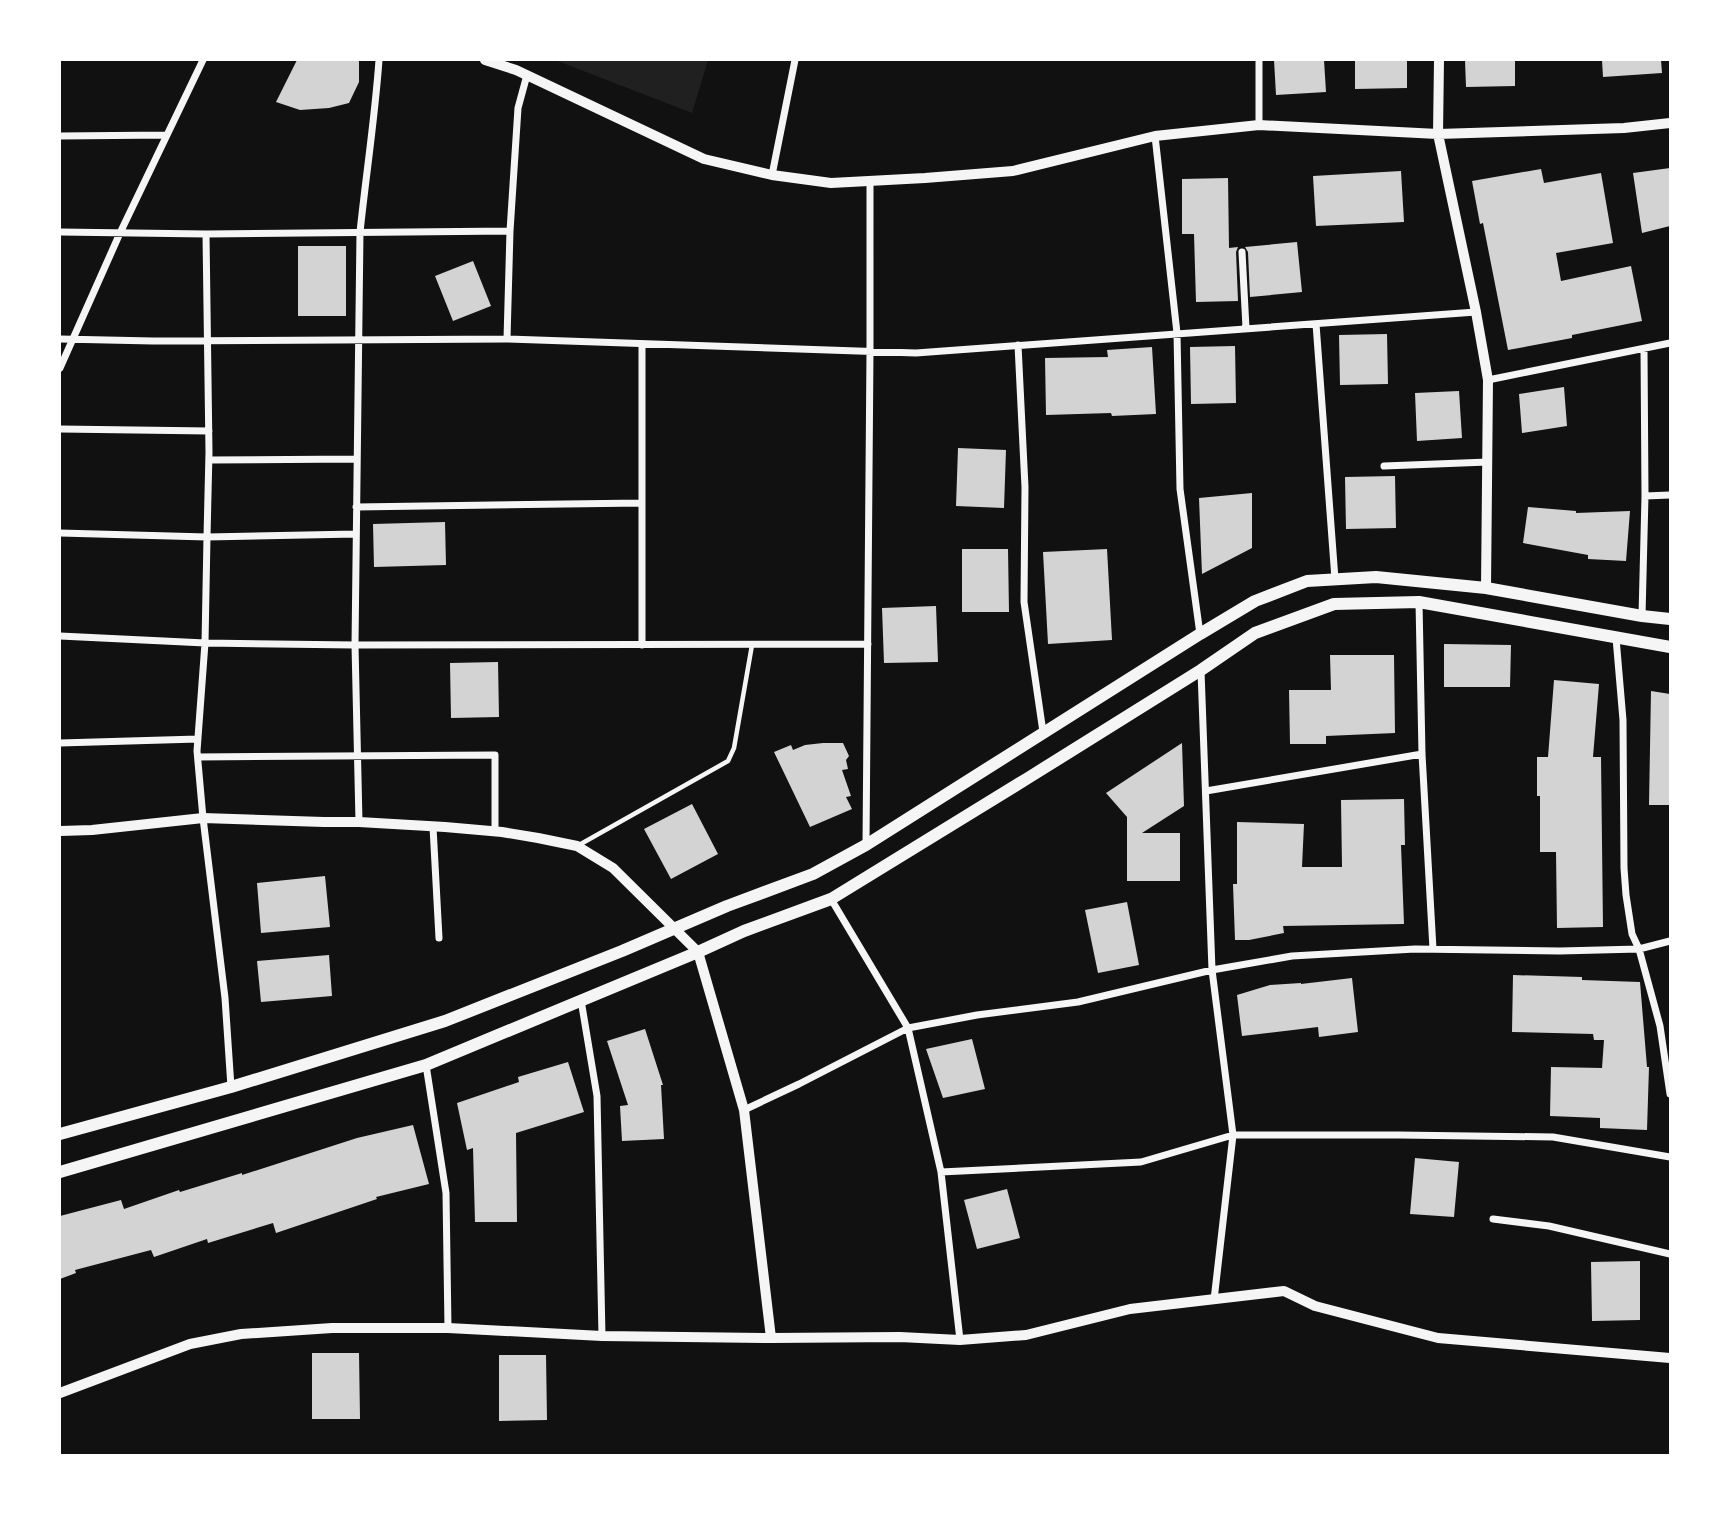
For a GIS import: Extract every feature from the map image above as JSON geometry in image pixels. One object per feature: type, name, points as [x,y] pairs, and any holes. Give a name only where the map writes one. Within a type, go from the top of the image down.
[{"type":"main road","points":[[60,1134],[231,1087],[445,1021],[727,906],[813,874],[866,845],[1255,601],[1307,581],[1376,577],[1486,588],[1671,620]]},
{"type":"main road","points":[[60,1172],[426,1065],[744,932],[831,899],[1201,670],[1255,633],[1334,604],[1419,602],[1671,647]]},
{"type":"street","points":[[60,368],[120,233],[203,60]]},
{"type":"street","points":[[359,822],[355,645],[360,232],[379,60]]},
{"type":"street","points":[[485,60],[527,75],[704,159],[772,175],[831,183],[1013,171],[1155,136],[1259,125],[1438,134],[1624,128],[1671,123]]},
{"type":"street","points":[[772,175],[795,60]]},
{"type":"street","points":[[1259,60],[1259,125]]},
{"type":"street","points":[[1439,60],[1438,134],[1488,380],[1486,588]]},
{"type":"street","points":[[507,339],[510,231],[518,108],[527,75]]},
{"type":"street","points":[[60,135],[167,135]]},
{"type":"street","points":[[1155,136],[1177,333],[1180,489],[1200,634]]},
{"type":"street","points":[[866,845],[870,181]]},
{"type":"street","points":[[60,232],[206,234],[510,231]]},
{"type":"street","points":[[206,234],[209,460],[205,643],[198,757],[225,998],[231,1087]]},
{"type":"street","points":[[1242,252],[1246,328]]},
{"type":"street","points":[[60,340],[507,339],[916,352],[1476,312]]},
{"type":"street","points":[[1316,324],[1335,579]]},
{"type":"street","points":[[642,344],[642,645]]},
{"type":"street","points":[[1488,380],[1671,344]]},
{"type":"street","points":[[1017,345],[1025,487],[1024,602],[1043,732]]},
{"type":"street","points":[[1642,616],[1644,349]]},
{"type":"street","points":[[60,429],[209,431]]},
{"type":"street","points":[[209,460],[356,459]]},
{"type":"street","points":[[1384,466],[1488,462]]},
{"type":"street","points":[[1644,496],[1671,495]]},
{"type":"street","points":[[356,507],[642,503]]},
{"type":"street","points":[[60,533],[207,537],[356,534]]},
{"type":"street","points":[[1419,602],[1422,754],[1433,949]]},
{"type":"street","points":[[60,636],[205,643],[355,645],[868,644]]},
{"type":"street","points":[[1616,638],[1623,720],[1624,869],[1632,934],[1639,949],[1660,1026],[1671,1094]]},
{"type":"street","points":[[1201,670],[1212,970],[1233,1135],[1214,1300]]},
{"type":"street","points":[[60,743],[198,739]]},
{"type":"street","points":[[1206,791],[1422,754]]},
{"type":"street","points":[[198,757],[495,755],[495,832]]},
{"type":"street","points":[[60,831],[203,818],[359,822],[495,832],[538,838],[577,846],[613,868],[698,952],[744,1110],[771,1338]]},
{"type":"street","points":[[433,827],[439,938]]},
{"type":"street","points":[[831,899],[908,1028],[941,1172],[960,1340]]},
{"type":"street","points":[[744,1110],[908,1028],[977,1015],[1078,1002],[1212,970],[1292,956],[1433,949],[1639,949],[1671,941]]},
{"type":"street","points":[[582,1000],[597,1096],[602,1336]]},
{"type":"street","points":[[426,1065],[446,1193],[448,1328]]},
{"type":"street","points":[[941,1172],[1141,1162],[1233,1135],[1553,1137],[1671,1157]]},
{"type":"street","points":[[1493,1219],[1549,1226],[1671,1254]]},
{"type":"street","points":[[60,1394],[190,1344],[241,1334],[332,1328],[448,1328],[602,1336],[900,1337],[960,1340],[1026,1335],[1130,1310],[1284,1291],[1315,1306],[1438,1338],[1671,1358]]},
{"type":"lane","points":[[577,846],[728,761],[734,748],[752,645]]},
{"type":"shaded area","points":[[555,60],[708,60],[692,113]]},
{"type":"building","points":[[297,60],[359,60],[359,82],[349,103],[329,108],[300,110],[276,102]]},
{"type":"building","points":[[1274,60],[1324,60],[1326,92],[1276,95]]},
{"type":"building","points":[[1355,60],[1407,60],[1407,88],[1355,89]]},
{"type":"building","points":[[1465,60],[1515,60],[1515,86],[1466,87]]},
{"type":"building","points":[[1602,60],[1661,60],[1662,73],[1603,77]]},
{"type":"building","points":[[1670,168],[1670,226],[1642,233],[1633,173]]},
{"type":"building","points":[[1541,169],[1544,183],[1601,173],[1613,243],[1556,253],[1561,281],[1631,266],[1642,321],[1508,350],[1472,181]]},
{"type":"building","points":[[1401,171],[1404,222],[1316,226],[1313,176]]},
{"type":"building","points":[[1228,178],[1229,248],[1238,247],[1238,301],[1196,302],[1194,234],[1182,234],[1182,179]]},
{"type":"building","points":[[1297,242],[1302,292],[1250,297],[1248,252],[1245,247]]},
{"type":"building","points":[[298,246],[346,246],[346,316],[298,316]]},
{"type":"building","points":[[473,261],[491,306],[453,321],[435,276]]},
{"type":"building","points":[[1387,334],[1388,384],[1340,385],[1339,335]]},
{"type":"building","points":[[1235,346],[1236,403],[1191,404],[1190,347]]},
{"type":"building","points":[[1152,347],[1156,414],[1046,415],[1045,358],[1108,357],[1107,350]]},
{"type":"building","points":[[1564,387],[1567,426],[1522,433],[1519,394]]},
{"type":"building","points":[[1459,391],[1462,438],[1417,441],[1415,393]]},
{"type":"building","points":[[958,448],[1006,450],[1004,508],[956,506]]},
{"type":"building","points":[[1395,476],[1396,528],[1346,529],[1345,477]]},
{"type":"building","points":[[1252,493],[1252,548],[1202,574],[1199,498]]},
{"type":"building","points":[[1528,507],[1576,513],[1630,511],[1626,561],[1588,559],[1588,555],[1523,543]]},
{"type":"building","points":[[445,522],[446,565],[374,567],[373,524]]},
{"type":"building","points":[[962,549],[1008,549],[1009,612],[962,612]]},
{"type":"building","points":[[1107,549],[1112,640],[1048,644],[1043,552]]},
{"type":"building","points":[[936,606],[938,662],[884,663],[882,608]]},
{"type":"building","points":[[1444,644],[1511,645],[1510,687],[1444,687]]},
{"type":"building","points":[[1330,655],[1394,655],[1395,733],[1326,736],[1326,744],[1290,744],[1289,690],[1331,690]]},
{"type":"building","points":[[498,662],[499,717],[451,718],[450,663]]},
{"type":"building","points":[[1554,680],[1599,684],[1593,757],[1601,757],[1603,927],[1557,928],[1556,852],[1540,852],[1537,757],[1548,757]]},
{"type":"building","points":[[1651,691],[1670,694],[1670,805],[1649,805]]},
{"type":"building","points":[[843,743],[849,756],[846,760],[848,769],[842,770],[851,796],[846,797],[852,809],[810,827],[774,752],[791,745],[793,750],[805,745]]},
{"type":"building","points":[[1182,743],[1184,806],[1142,833],[1180,833],[1180,881],[1127,881],[1127,817],[1106,793]]},
{"type":"building","points":[[1404,799],[1405,845],[1401,845],[1404,924],[1283,926],[1284,933],[1235,940],[1233,884],[1237,884],[1237,822],[1304,824],[1302,867],[1342,867],[1341,800]]},
{"type":"building","points":[[692,804],[718,854],[671,879],[644,829]]},
{"type":"building","points":[[325,876],[330,927],[261,933],[257,883]]},
{"type":"building","points":[[1127,902],[1139,965],[1098,973],[1085,910]]},
{"type":"building","points":[[329,955],[332,996],[261,1002],[257,961]]},
{"type":"building","points":[[1513,975],[1640,982],[1649,1067],[1647,1130],[1600,1128],[1600,1118],[1550,1116],[1551,1067],[1602,1068],[1604,1040],[1594,1040],[1593,1034],[1512,1032]]},
{"type":"building","points":[[1352,978],[1358,1032],[1319,1037],[1318,1027],[1242,1036],[1237,995],[1270,985]]},
{"type":"building","points":[[645,1029],[663,1085],[664,1139],[622,1141],[620,1106],[628,1105],[607,1041]]},
{"type":"building","points":[[972,1039],[985,1089],[943,1098],[926,1049]]},
{"type":"building","points":[[568,1062],[584,1112],[516,1133],[517,1222],[475,1222],[473,1148],[467,1150],[457,1103],[519,1082],[518,1077]]},
{"type":"building","points":[[413,1125],[429,1184],[376,1197],[377,1199],[276,1233],[273,1223],[208,1243],[207,1239],[154,1257],[151,1250],[75,1270],[76,1273],[60,1279],[60,1216],[121,1200],[124,1209],[179,1190],[180,1192],[242,1175],[357,1138]]},
{"type":"building","points":[[1415,1158],[1459,1162],[1454,1217],[1410,1214]]},
{"type":"building","points":[[1007,1189],[1020,1238],[977,1249],[964,1200]]},
{"type":"building","points":[[1640,1261],[1640,1320],[1592,1321],[1591,1262]]},
{"type":"building","points":[[312,1353],[359,1353],[360,1419],[312,1419]]},
{"type":"building","points":[[499,1355],[546,1355],[547,1420],[499,1421]]}]
